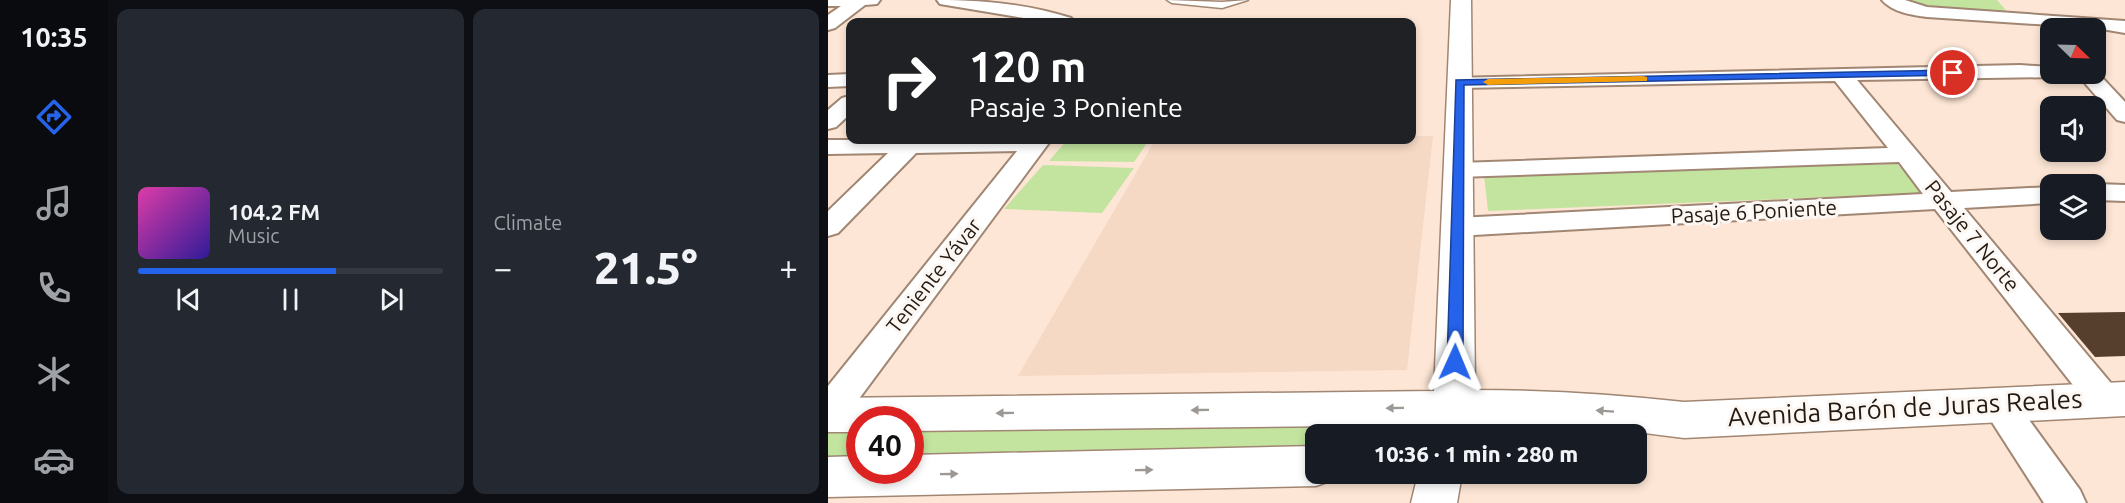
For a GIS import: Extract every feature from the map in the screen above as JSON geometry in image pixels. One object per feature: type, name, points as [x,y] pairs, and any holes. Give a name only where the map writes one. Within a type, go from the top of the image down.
[{"type":"street","points":[[828,24],[861,0]]},
{"type":"street","points":[[828,1],[871,0]]},
{"type":"street","points":[[1451,421],[1461,0]]},
{"type":"street","points":[[1891,0],[1911,9],[1927,12],[2040,26]]},
{"type":"street","points":[[2020,0],[2040,22]]},
{"type":"street","points":[[948,8],[966,2],[1037,18]]},
{"type":"street","points":[[2106,27],[2125,27]]},
{"type":"street","points":[[1459,82],[2040,72]]},
{"type":"street","name":"Pasaje 7 Norte","points":[[1841,75],[1945,202],[2114,398]]},
{"type":"street","points":[[828,81],[846,80]]},
{"type":"street","points":[[2097,84],[2125,115]]},
{"type":"street","points":[[828,122],[846,106]]},
{"type":"street","points":[[828,147],[890,144]]},
{"type":"street","points":[[828,227],[910,144]]},
{"type":"street","name":"Teniente Yávar","points":[[828,414],[1035,144]]},
{"type":"street","points":[[1458,170],[1905,154]]},
{"type":"street","points":[[2106,192],[2125,193]]},
{"type":"street","name":"Pasaje 6 Poniente","points":[[1457,227],[2040,196]]},
{"type":"street","name":"Avenida Barón de Juras Reales","points":[[828,414],[1451,421],[1564,408],[1684,420],[2114,398]]},
{"type":"street","points":[[1999,405],[2066,503]]},
{"type":"street","name":"Avenida Barón de Juras Reales","points":[[1647,430],[1684,420]]},
{"type":"street","points":[[828,477],[1305,466]]},
{"type":"street","points":[[1434,503],[1438,484]]},
{"type":"lane","points":[[1172,0],[1222,5],[1243,0]]},
{"type":"shaded area","points":[[1416,136],[1433,136],[1407,370],[1018,376],[1153,144],[1416,144]]},
{"type":"green space","points":[[1902,0],[1997,0],[2011,16],[1919,8]]},
{"type":"green space","points":[[1064,144],[1146,144],[1134,162],[1049,161]]},
{"type":"green space","points":[[1897,164],[1924,193],[1488,211],[1484,175]]},
{"type":"green space","points":[[1043,165],[1134,168],[1102,213],[1004,209]]},
{"type":"green space","points":[[1427,417],[1426,424],[1305,424],[1305,448],[924,460],[924,428]]},
{"type":"green space","points":[[828,429],[846,429],[846,462],[828,463]]},
{"type":"building","points":[[2125,312],[2125,356],[2095,357],[2058,313]]},
{"type":"slow traffic","points":[[1488,82],[1643,79]]},
{"type":"route","points":[[1455,362],[1459,82],[1953,73]]}]
